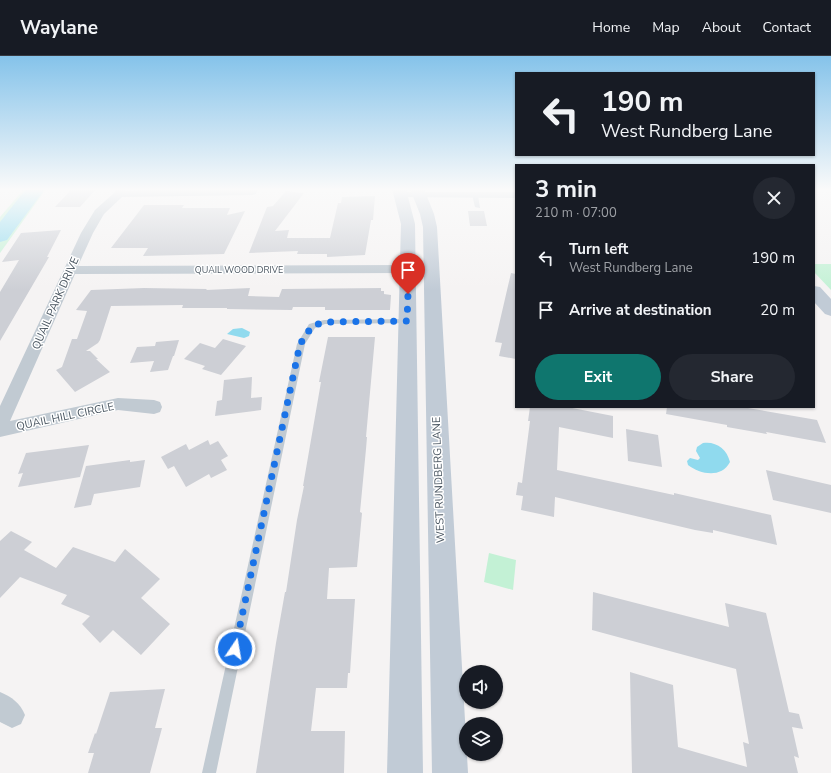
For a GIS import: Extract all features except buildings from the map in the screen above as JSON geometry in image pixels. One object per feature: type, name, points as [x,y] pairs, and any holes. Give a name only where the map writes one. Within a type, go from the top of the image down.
[{"type":"main road","points":[[405,773],[408,222]]},
{"type":"main road","name":"WEST RUNDBERG LANE","points":[[427,222],[430,227],[439,506],[450,773]]},
{"type":"main road","points":[[815,292],[831,310]]},
{"type":"main road","points":[[406,504],[439,506]]},
{"type":"street","name":"QUAIL PARK DRIVE","points":[[0,424],[93,222]]},
{"type":"street","name":"QUAIL WOOD DRIVE","points":[[70,270],[408,269]]},
{"type":"street","name":"QUAIL HILL CIRCLE","points":[[0,430],[118,404],[154,407]]},
{"type":"lane","points":[[208,773],[300,344],[312,326],[324,322],[407,321]]},
{"type":"green space","points":[[0,222],[22,222],[0,253]]},
{"type":"green space","points":[[815,264],[831,264],[831,290],[815,273]]},
{"type":"green space","points":[[489,553],[516,560],[513,590],[484,582]]},
{"type":"water","points":[[242,328],[250,332],[249,336],[244,338],[227,334],[233,329]]},
{"type":"water","points":[[703,443],[712,443],[720,447],[729,457],[730,462],[721,471],[710,473],[698,471],[688,465],[687,461],[690,458],[698,460],[700,458],[696,451],[697,447]]},
{"type":"waterway","points":[[0,236],[10,222]]},
{"type":"route","points":[[235,649],[300,344],[312,326],[324,322],[407,321],[408,294]]}]
